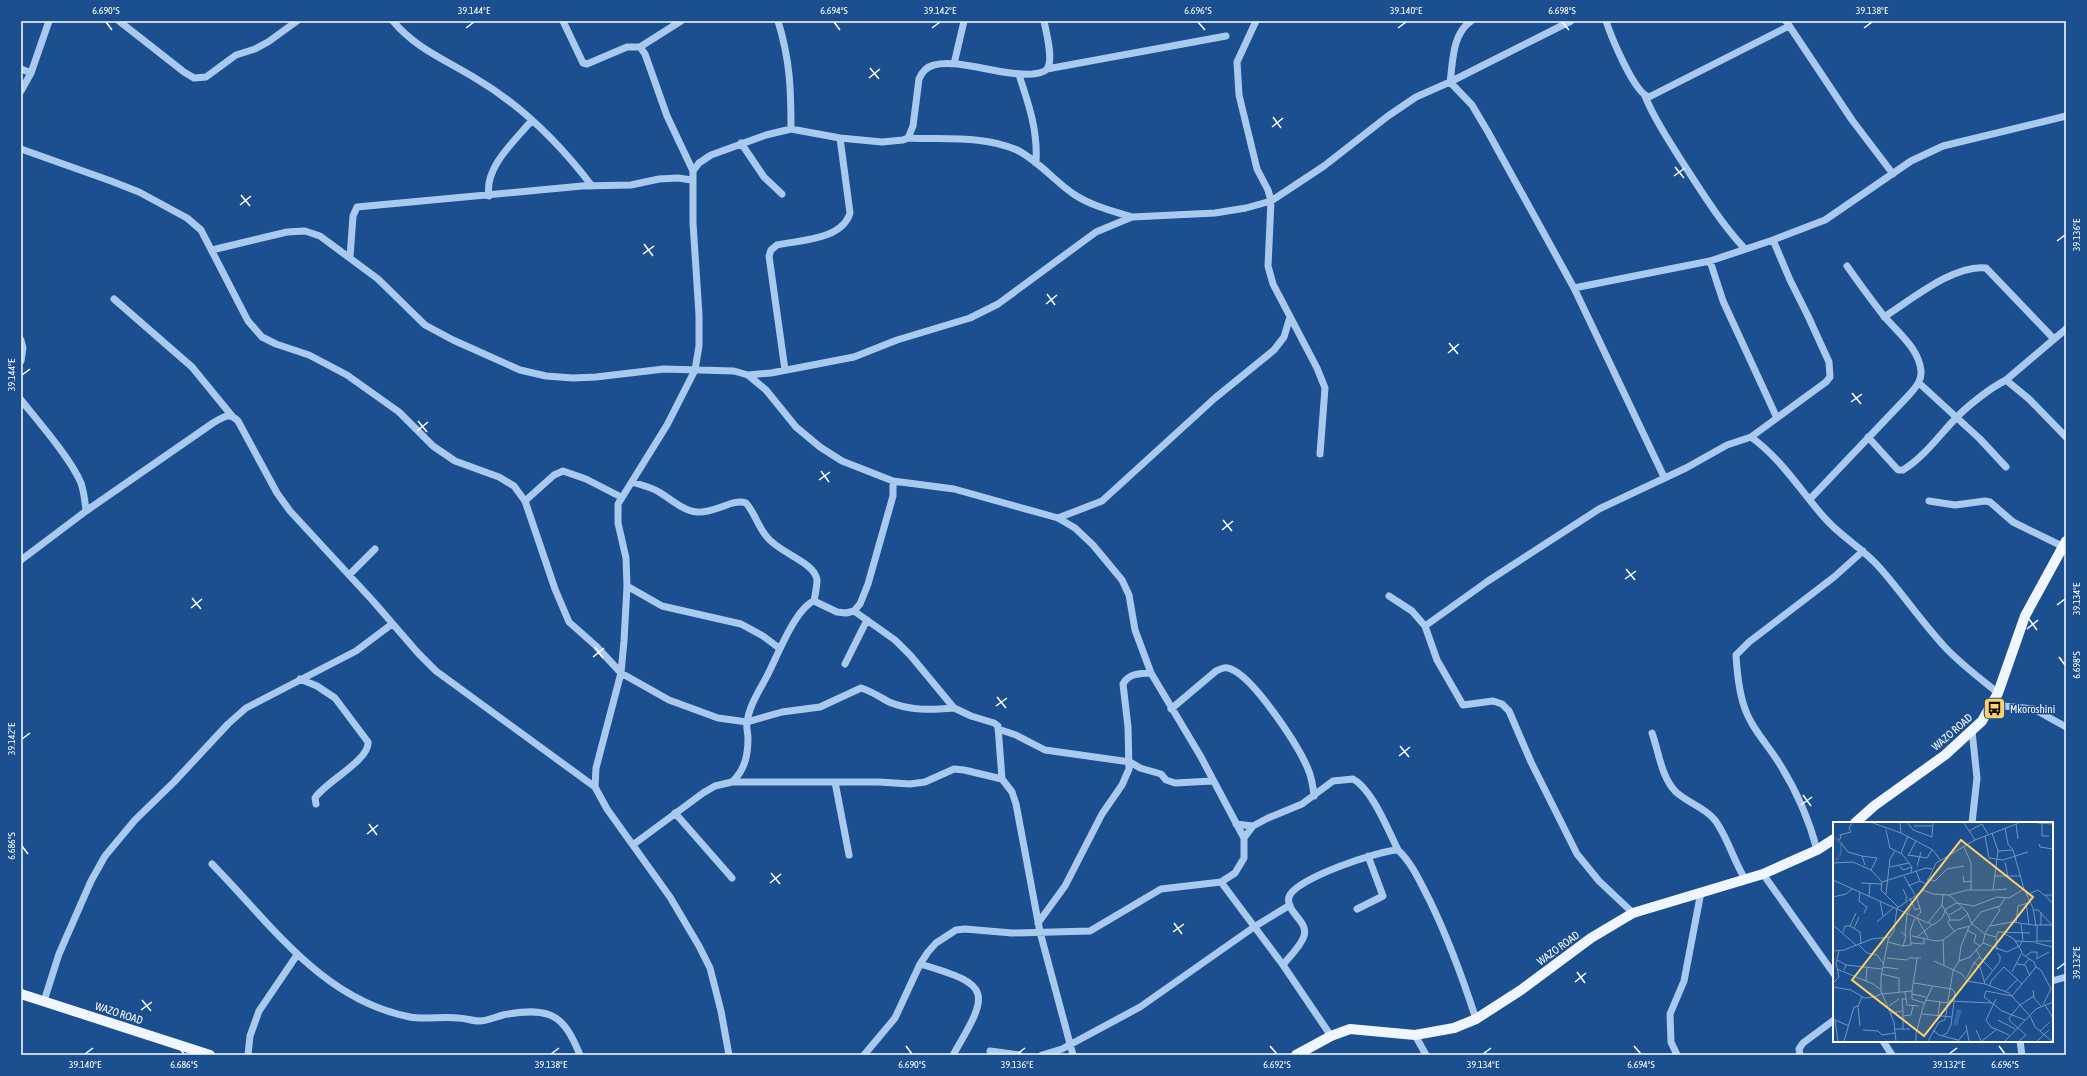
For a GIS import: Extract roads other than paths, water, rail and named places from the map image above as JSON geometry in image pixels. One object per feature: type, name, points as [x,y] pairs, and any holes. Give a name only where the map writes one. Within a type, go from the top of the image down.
[{"type":"main road","name":"WAZO ROAD","points":[[1856,822],[1874,806],[1945,755],[1982,721],[1993,705],[1998,693],[2025,616],[2064,544]]},
{"type":"main road","name":"WAZO ROAD","points":[[1296,1055],[1331,1036],[1357,1028],[1415,1034],[1454,1028],[1476,1018],[1521,990],[1591,938],[1633,913],[1763,874],[1817,850],[1833,840]]},
{"type":"main road","name":"WAZO ROAD","points":[[21,994],[210,1055]]},
{"type":"street","points":[[21,91],[31,74],[49,21]]},
{"type":"street","points":[[120,21],[184,72],[194,78],[206,77],[236,55],[255,49],[268,42],[297,21]]},
{"type":"street","points":[[393,21],[402,32],[419,46],[476,78],[504,97],[532,120],[565,154],[592,186]]},
{"type":"street","points":[[563,21],[583,63],[587,64],[627,47],[640,47],[681,21]]},
{"type":"street","points":[[778,21],[785,48],[791,84],[791,129]]},
{"type":"street","points":[[954,64],[964,21]]},
{"type":"street","points":[[1044,21],[1050,54],[1047,69]]},
{"type":"street","points":[[1256,21],[1237,62],[1239,95],[1257,169],[1271,201],[1268,266],[1273,284],[1317,368],[1325,388],[1320,454]]},
{"type":"street","points":[[1450,82],[1456,42],[1464,27],[1471,21]]},
{"type":"street","points":[[212,250],[287,232],[305,231],[320,236],[378,279],[425,324],[453,340],[520,370],[546,376],[573,378],[596,377],[664,369],[734,371],[748,375],[785,370],[854,357],[897,340],[984,313],[1096,232],[1132,217],[1215,213],[1246,208],[1271,201],[1324,166],[1416,97],[1450,82],[1571,21]]},
{"type":"street","points":[[1606,21],[1621,58],[1645,96],[1655,119],[1730,233],[1745,249]]},
{"type":"street","points":[[1645,96],[1653,96],[1787,24],[1852,120],[1893,174]]},
{"type":"street","points":[[908,138],[913,126],[921,73],[935,65],[954,64],[1019,75],[1041,73],[1047,69],[1226,36]]},
{"type":"street","points":[[640,47],[645,54],[667,116],[693,171]]},
{"type":"street","points":[[21,69],[31,74]]},
{"type":"street","points":[[1019,75],[1034,121],[1037,144],[1036,163]]},
{"type":"street","points":[[1450,82],[1472,105],[1574,288],[1664,477]]},
{"type":"street","points":[[1574,288],[1710,261],[1773,240],[1825,220],[1911,161],[1943,146],[2066,116]]},
{"type":"street","points":[[489,196],[487,186],[495,166],[532,120]]},
{"type":"street","points":[[595,787],[596,768],[621,673],[627,586],[625,547],[617,512],[621,497],[667,425],[695,370],[699,346],[699,315],[692,180],[693,171],[699,163],[711,155],[741,143],[791,129],[840,138],[882,142],[903,140],[908,138],[974,139],[1017,150],[1076,195],[1090,202],[1132,217]]},
{"type":"street","points":[[785,370],[769,256],[771,250],[777,245],[828,234],[843,225],[849,217],[850,213],[840,138]]},
{"type":"street","points":[[741,143],[764,178],[782,194]]},
{"type":"street","points":[[21,149],[88,171],[139,192],[173,209],[201,230],[248,321],[262,337],[276,344],[309,355],[347,375],[399,412],[434,446],[455,461],[499,477],[514,486],[525,502],[555,589],[569,622],[596,646],[621,673],[646,689],[687,707],[718,718],[747,722],[782,712],[820,707],[861,688],[891,702],[906,707],[931,710],[954,708]]},
{"type":"street","points":[[350,257],[353,216],[357,207],[592,186],[632,185],[659,179],[678,178],[692,180]]},
{"type":"street","points":[[1425,626],[1488,581],[1599,509],[1664,477],[1686,468],[1726,445],[1751,437],[1826,382],[1830,377],[1831,370],[1773,240]]},
{"type":"street","points":[[1710,261],[1722,300],[1777,418]]},
{"type":"street","points":[[1810,499],[1919,383],[1921,372],[1915,355],[1906,340],[1884,317],[1847,266]]},
{"type":"street","points":[[1884,317],[1935,285],[1967,269],[1986,268],[2054,339]]},
{"type":"street","points":[[114,299],[192,367],[232,416],[238,421],[277,493],[290,511],[436,671],[595,787],[607,809],[634,844],[687,923],[710,968],[721,1011],[729,1055]]},
{"type":"street","points":[[1058,518],[1097,503],[1113,492],[1153,452],[1274,350],[1284,337],[1290,317]]},
{"type":"street","points":[[1868,437],[1898,470],[1901,471],[1915,461],[1956,418],[2006,380],[2066,329]]},
{"type":"street","points":[[21,340],[24,348],[21,362]]},
{"type":"street","points":[[748,375],[766,390],[796,427],[820,447],[842,461],[893,481],[954,489],[1058,518],[1075,528],[1093,545],[1122,580],[1128,595],[1135,630],[1151,673],[1201,757],[1212,781],[1244,838],[1244,858],[1235,873],[1221,882],[1161,890],[1090,931],[1012,933],[965,929],[956,930],[936,943],[920,964],[895,1018],[864,1055]]},
{"type":"street","points":[[2006,380],[2029,399],[2066,437]]},
{"type":"street","points":[[1919,383],[1980,439],[2006,467]]},
{"type":"street","points":[[21,400],[72,468],[80,482],[86,510]]},
{"type":"street","points":[[21,560],[86,510],[213,423],[228,415],[232,416]]},
{"type":"street","points":[[1751,437],[1762,445],[1788,472],[1822,516],[1840,534],[1864,551],[1880,567],[1944,646],[1998,693]]},
{"type":"street","points":[[525,502],[554,475],[563,471],[586,479],[621,497]]},
{"type":"street","points":[[814,601],[837,612],[846,613],[854,611],[860,604],[868,584],[892,496],[893,481]]},
{"type":"street","points":[[632,482],[658,491],[681,506],[696,512],[711,512],[737,502],[746,503],[754,514],[766,537],[778,548],[807,564],[813,569],[817,582],[814,601],[806,606],[779,648],[770,671],[761,685],[747,722],[747,757],[740,775],[732,782]]},
{"type":"street","points":[[1929,501],[1955,505],[1985,501],[1990,502],[2013,522],[2064,544]]},
{"type":"street","points":[[349,575],[374,549]]},
{"type":"street","points":[[1817,850],[1810,825],[1798,796],[1778,762],[1750,720],[1744,706],[1736,655],[1744,646],[1834,577],[1864,551]]},
{"type":"street","points":[[627,586],[662,606],[741,624],[763,636],[779,648]]},
{"type":"street","points":[[1389,596],[1412,611],[1425,626],[1438,660],[1463,705],[1493,700],[1502,704],[1509,711],[1531,762],[1577,854],[1599,881],[1633,913]]},
{"type":"street","points":[[854,611],[895,640],[954,708],[971,716],[994,723],[998,729],[1002,779]]},
{"type":"street","points":[[845,664],[867,620]]},
{"type":"street","points":[[44,1001],[58,954],[105,856],[134,820],[174,782],[228,724],[246,708],[356,651],[392,624]]},
{"type":"street","points":[[1171,708],[1216,671],[1224,667],[1231,669],[1242,676],[1275,714],[1296,745],[1310,775],[1314,796]]},
{"type":"street","points":[[1038,922],[1065,886],[1102,814],[1122,785],[1130,765],[1123,684],[1126,679],[1133,675],[1151,673]]},
{"type":"street","points":[[300,679],[317,686],[340,703],[366,738],[368,745],[364,753],[354,764],[322,789],[315,798],[316,804]]},
{"type":"street","points":[[1993,705],[2034,709],[2066,727]]},
{"type":"street","points":[[998,729],[1016,735],[1044,750],[1111,758],[1160,774],[1166,780],[1175,783],[1212,781]]},
{"type":"street","points":[[1972,731],[1977,778],[1972,822]]},
{"type":"street","points":[[1652,733],[1663,771],[1669,782],[1676,792],[1703,809],[1713,818],[1724,835],[1735,862],[1745,879]]},
{"type":"street","points":[[634,844],[674,813],[715,786],[732,782],[918,783],[930,780],[954,769],[1002,779],[1008,785],[1016,804],[1040,932],[1073,1055]]},
{"type":"street","points":[[1244,838],[1253,826],[1302,804],[1336,779],[1356,780],[1371,798],[1398,850],[1406,857],[1420,880],[1442,925],[1458,963],[1476,1018]]},
{"type":"street","points":[[835,782],[849,855]]},
{"type":"street","points":[[674,813],[732,878]]},
{"type":"street","points":[[1236,824],[1253,826]]},
{"type":"street","points":[[1282,965],[1301,941],[1305,933],[1302,924],[1290,905],[1289,898],[1292,892],[1312,878],[1368,856],[1388,850],[1398,850]]},
{"type":"street","points":[[1357,909],[1383,896],[1368,856]]},
{"type":"street","points":[[212,864],[297,955],[333,985],[352,996],[410,1018],[458,1018],[479,1021],[509,1014],[551,1014],[561,1020],[574,1041],[580,1055]]},
{"type":"street","points":[[1763,874],[1833,973]]},
{"type":"street","points":[[1221,882],[1282,965],[1331,1036]]},
{"type":"street","points":[[1677,1055],[1671,1042],[1670,1014],[1684,981],[1701,892]]},
{"type":"street","points":[[1042,1055],[1071,1044],[1140,1006],[1254,927],[1290,905]]},
{"type":"street","points":[[248,1055],[250,1036],[259,1011],[297,955]]},
{"type":"street","points":[[920,964],[963,978],[974,987],[979,994],[979,1005],[971,1023],[953,1055]]},
{"type":"street","points":[[2053,981],[2066,977]]},
{"type":"street","points":[[1800,1055],[1799,1050],[1803,1043],[1833,1021]]},
{"type":"street","points":[[1415,1034],[1426,1055]]},
{"type":"street","points":[[1884,1042],[1892,1055]]},
{"type":"street","points":[[2020,1042],[2022,1055]]},
{"type":"street","points":[[990,1051],[1019,1055]]},
{"type":"place","name":"Mkoroshini","points":[[1995,709]]}]
